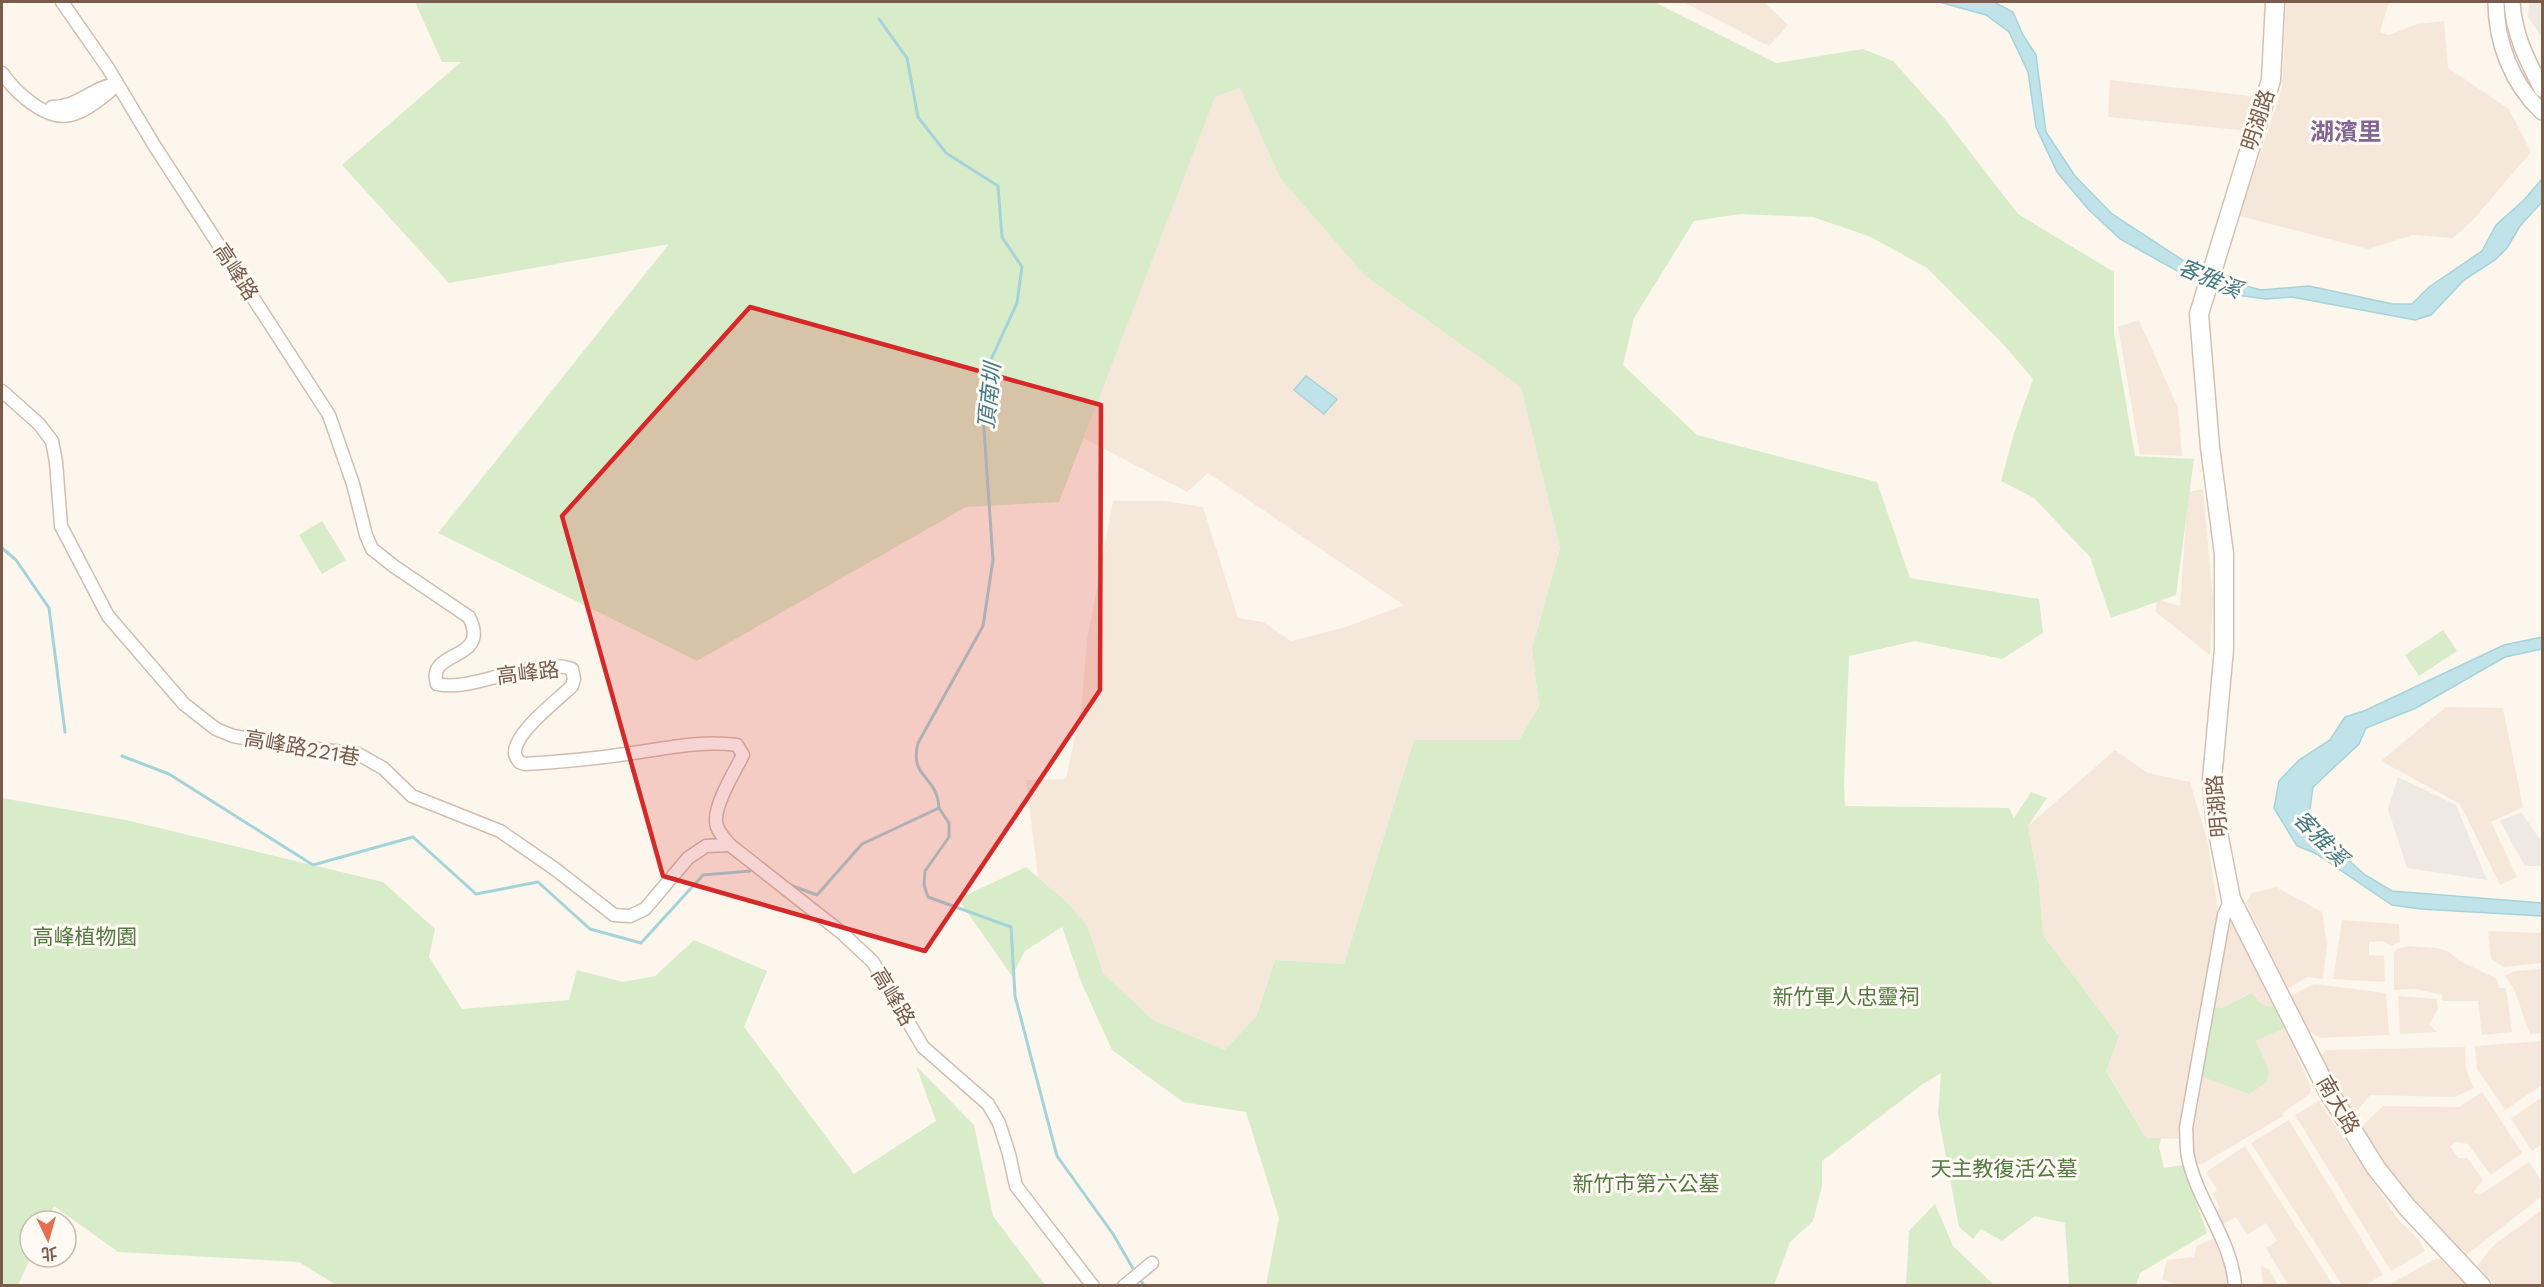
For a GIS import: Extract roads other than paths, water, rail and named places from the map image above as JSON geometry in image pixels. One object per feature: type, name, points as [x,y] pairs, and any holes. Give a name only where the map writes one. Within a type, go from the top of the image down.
[{"type":"main road","name":"明湖路","points":[[2231,899],[2215,817],[2212,779],[2224,649],[2224,554],[2210,447],[2199,314],[2224,235],[2234,194],[2271,80],[2275,2]]},
{"type":"main road","name":"南大路","points":[[2231,899],[2307,1051],[2351,1130],[2407,1207],[2481,1286]]},
{"type":"street","name":"高峰路","points":[[62,2],[329,415],[372,549],[470,617],[474,627],[472,644],[464,652],[448,658],[437,667],[434,676],[437,684],[446,686],[461,684],[549,667],[572,669],[574,679],[572,686],[530,724],[517,744],[515,754],[519,762],[525,764],[617,755],[693,744],[718,742],[737,745],[743,755],[717,810],[715,822],[730,845],[842,933],[873,962],[922,1047],[974,1089],[988,1104],[999,1124],[1016,1186],[1093,1286]]},
{"type":"street","points":[[2496,2],[2498,34],[2506,61],[2542,112]]},
{"type":"street","points":[[2512,2],[2516,31],[2542,89]]},
{"type":"street","points":[[2,73],[27,99],[52,107],[66,107],[102,86],[117,84]]},
{"type":"street","name":"高峰路221巷","points":[[2,391],[39,424],[52,441],[61,526],[108,616],[184,704],[216,729],[233,736],[277,744],[358,754],[383,768],[412,796],[500,831],[555,869],[614,915],[630,916],[645,909],[688,858],[706,846],[730,845]]},
{"type":"street","name":"明湖路","points":[[2231,899],[2222,925],[2186,1128],[2187,1155],[2228,1256],[2235,1286]]},
{"type":"street","points":[[1124,1286],[1152,1263]]},
{"type":"water","name":"客雅溪","points":[[1939,2],[1994,2],[2013,12],[2023,35],[2036,55],[2046,132],[2075,176],[2112,214],[2187,263],[2235,283],[2261,290],[2309,286],[2393,304],[2412,304],[2429,287],[2482,251],[2496,225],[2524,200],[2542,179],[2542,202],[2520,226],[2507,248],[2495,260],[2464,280],[2431,315],[2415,320],[2292,297],[2266,299],[2215,292],[2120,239],[2088,209],[2057,172],[2036,127],[2028,72],[2009,32],[1986,15]]},
{"type":"water","points":[[1306,376],[1337,399],[1324,414],[1294,390]]},
{"type":"water","name":"客雅溪","points":[[2542,637],[2542,649],[2505,657],[2416,708],[2366,728],[2359,744],[2313,787],[2308,823],[2365,875],[2392,891],[2542,903],[2542,916],[2421,909],[2392,905],[2315,853],[2297,846],[2274,808],[2279,781],[2299,760],[2330,740],[2345,717],[2364,711],[2504,645]]},
{"type":"waterway","name":"頂南圳","points":[[879,19],[907,58],[918,117],[946,153],[998,186],[1002,237],[1022,267],[1017,303],[989,364],[983,415],[993,560],[983,626],[918,743],[916,755],[920,770],[934,789],[939,808]]},
{"type":"waterway","points":[[2,548],[16,560],[49,608],[65,732]]},
{"type":"waterway","points":[[122,756],[169,774],[313,865],[413,837],[476,894],[538,882],[590,929],[641,943],[703,875],[750,871]]},
{"type":"waterway","points":[[790,885],[817,895],[862,844],[939,808],[949,823],[949,837],[925,871],[924,885],[928,897],[1011,927],[1015,996],[1057,1156],[1113,1234],[1135,1272]]},
{"type":"waterway","points":[[1139,1277],[1144,1286]]},
{"type":"district","name":"湖濱里","points":[[2346,132]]},
{"type":"park label","name":"高峰植物園","points":[[85,937]]},
{"type":"park label","name":"新竹軍人忠靈祠","points":[[1846,997]]},
{"type":"park label","name":"天主教復活公墓","points":[[2004,1169]]},
{"type":"park label","name":"新竹市第六公墓","points":[[1646,1184]]}]
